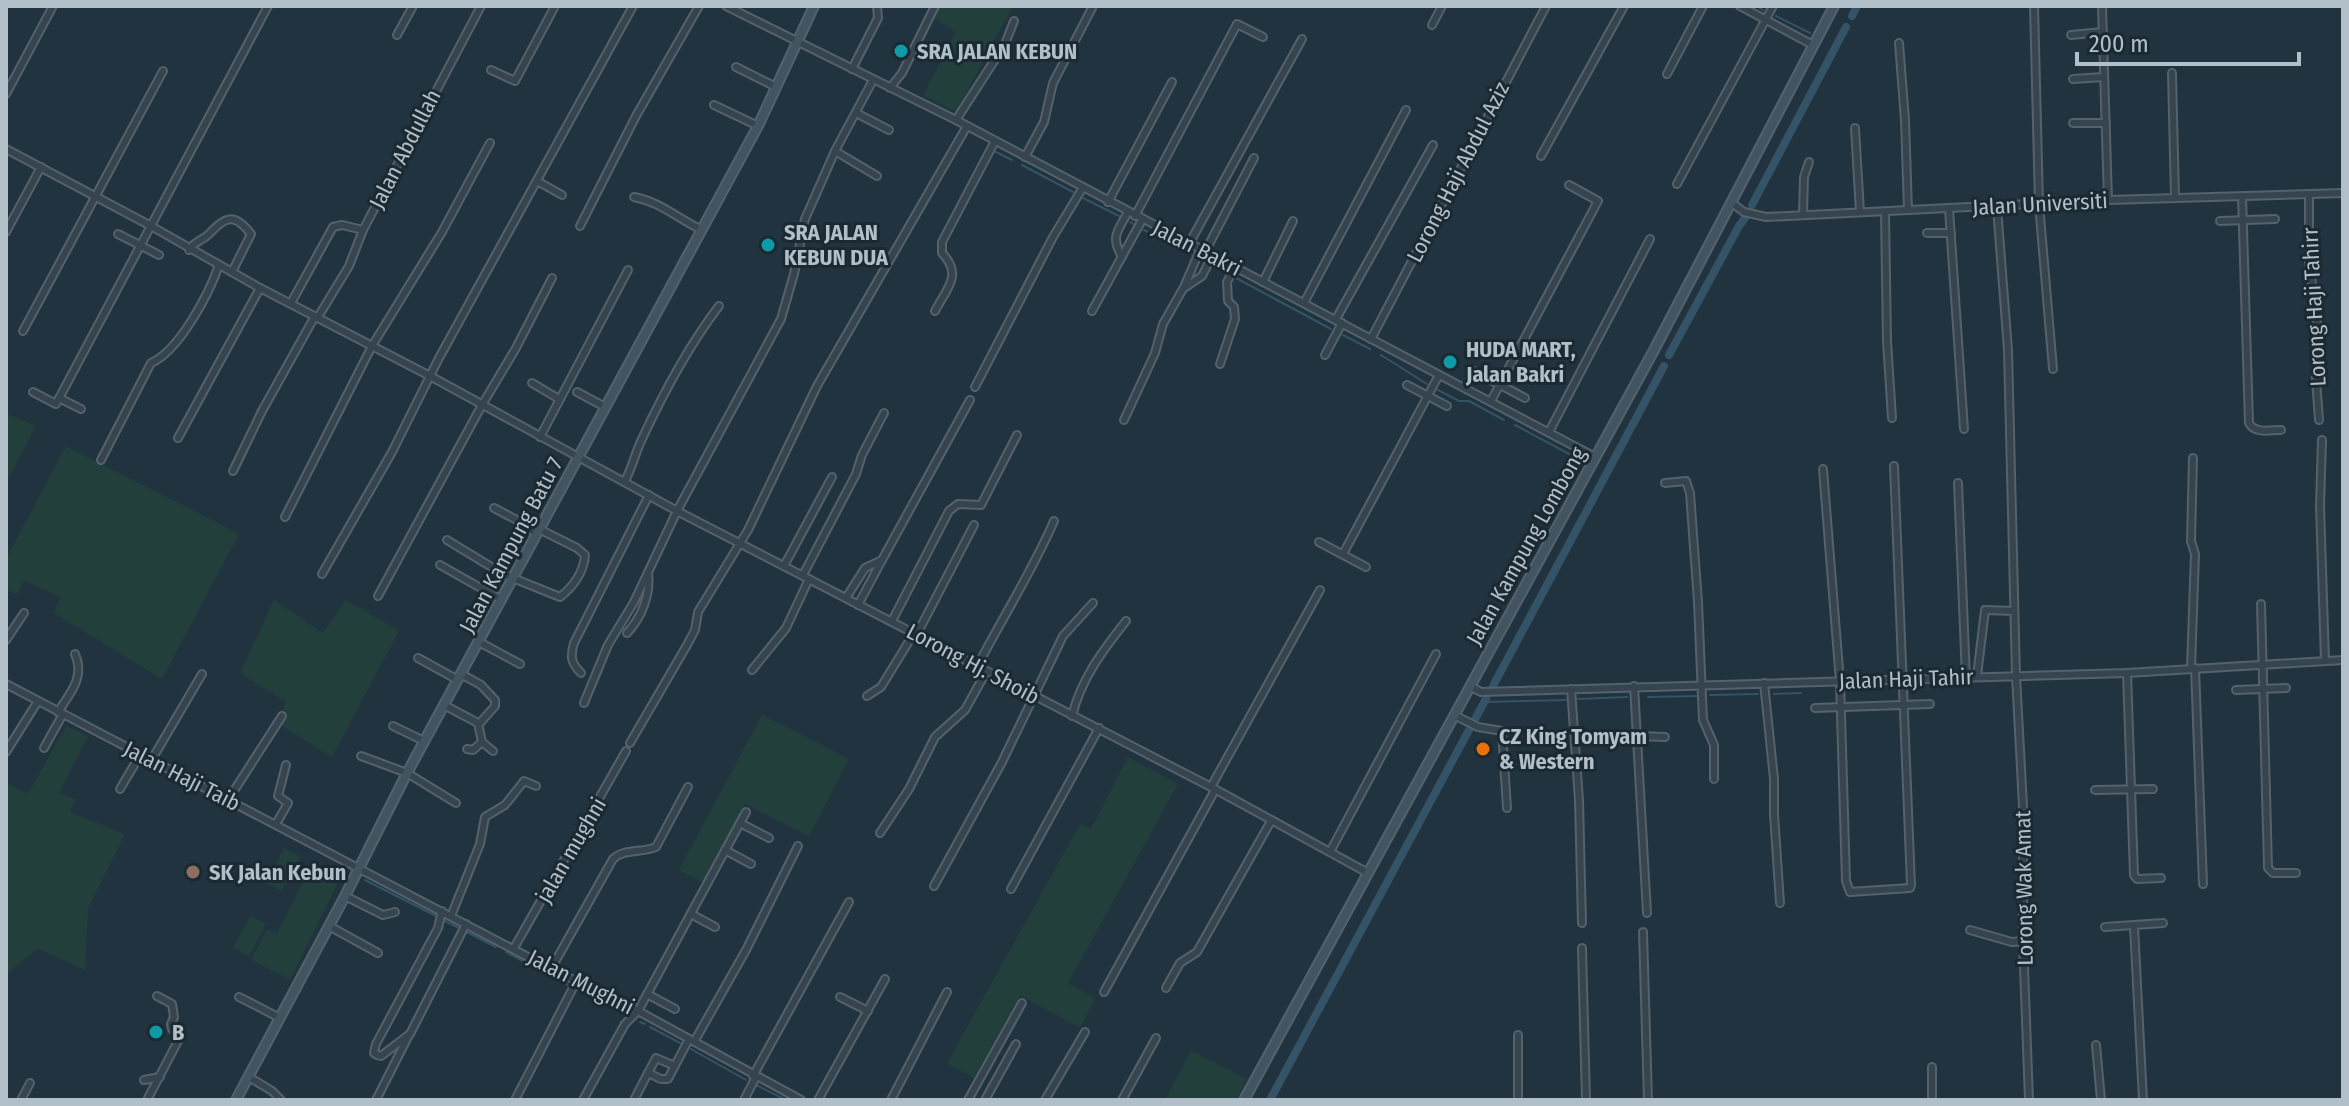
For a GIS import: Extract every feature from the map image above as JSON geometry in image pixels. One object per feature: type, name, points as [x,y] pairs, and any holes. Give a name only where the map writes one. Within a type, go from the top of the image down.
[{"type":"street","points":[[6,94],[53,6]]},
{"type":"street","points":[[58,401],[268,6]]},
{"type":"street","points":[[397,35],[413,6]]},
{"type":"street","name":"Jalan Abdullah","points":[[291,303],[333,227],[342,225],[363,230],[481,6]]},
{"type":"street","points":[[491,70],[515,81],[555,6]]},
{"type":"street","points":[[322,574],[392,452],[430,376],[633,6]]},
{"type":"street","points":[[580,226],[636,116],[699,6]]},
{"type":"street","name":"Jalan Bakri","points":[[726,6],[956,120],[1595,457]]},
{"type":"street","points":[[745,15],[751,6]]},
{"type":"street","name":"Jalan Kampung Batu 7","points":[[236,1100],[424,741],[758,126],[814,6]]},
{"type":"street","points":[[852,69],[875,24],[877,6]]},
{"type":"street","points":[[890,88],[902,73],[935,6]]},
{"type":"street","points":[[1025,157],[1044,122],[1053,83],[1093,6]]},
{"type":"street","points":[[1432,25],[1442,6]]},
{"type":"street","name":"Lorong Haji Abdul Aziz","points":[[1371,339],[1546,6]]},
{"type":"street","points":[[1541,156],[1624,6]]},
{"type":"street","points":[[1667,74],[1703,6]]},
{"type":"street","points":[[1740,6],[1813,45]]},
{"type":"street","points":[[1677,184],[1773,6]]},
{"type":"street","name":"Jalan Kampung Lombong","points":[[1244,1100],[1735,206],[1834,6]]},
{"type":"street","points":[[2034,6],[2039,204],[2053,369]]},
{"type":"street","points":[[2102,6],[2108,200]]},
{"type":"street","points":[[956,120],[1005,44],[1014,21]]},
{"type":"street","points":[[1092,311],[1122,257],[1237,24],[1263,37]]},
{"type":"street","points":[[2071,35],[2103,32]]},
{"type":"street","points":[[1189,244],[1302,39]]},
{"type":"street","points":[[1899,43],[1908,210]]},
{"type":"street","points":[[736,67],[776,87]]},
{"type":"street","points":[[23,331],[163,71]]},
{"type":"street","points":[[2172,73],[2175,198]]},
{"type":"street","points":[[2073,79],[2104,77]]},
{"type":"street","points":[[584,703],[608,645],[781,319],[805,219],[835,151],[873,80]]},
{"type":"street","points":[[1108,202],[1172,82]]},
{"type":"street","points":[[714,105],[758,126]]},
{"type":"street","points":[[1304,303],[1406,110]]},
{"type":"street","points":[[856,113],[889,130]]},
{"type":"street","points":[[2073,123],[2106,123]]},
{"type":"street","points":[[630,743],[695,630],[698,612],[740,544],[817,386],[967,126]]},
{"type":"street","points":[[1855,128],[1860,212]]},
{"type":"street","points":[[935,311],[954,275],[952,264],[942,253],[942,242],[995,141]]},
{"type":"street","points":[[285,517],[372,346],[429,255],[490,143]]},
{"type":"street","points":[[1325,355],[1339,321],[1433,145]]},
{"type":"street","points":[[6,149],[151,226],[189,250],[579,456]]},
{"type":"street","points":[[835,151],[877,176]]},
{"type":"street","points":[[1124,420],[1155,353],[1163,324],[1254,158]]},
{"type":"street","points":[[1803,215],[1804,177],[1809,162]]},
{"type":"street","points":[[6,232],[41,167]]},
{"type":"street","points":[[537,181],[562,195]]},
{"type":"street","points":[[1491,401],[1598,201],[1569,185]]},
{"type":"street","points":[[975,387],[1053,237],[1082,189]]},
{"type":"street","name":"Jalan Universiti","points":[[1735,206],[1766,217],[2108,200],[2343,193]]},
{"type":"street","name":"Lorong Haji Tahirr","points":[[2309,194],[2309,265],[2317,313],[2319,420]]},
{"type":"street","points":[[2242,196],[2249,423],[2259,431],[2281,430]]},
{"type":"street","points":[[634,197],[665,207],[682,221],[702,230]]},
{"type":"street","name":"Lorong Wak Amat","points":[[1997,207],[2008,350],[2029,1100]]},
{"type":"street","points":[[1949,209],[1964,429]]},
{"type":"street","points":[[1122,257],[1115,246],[1115,238],[1128,212]]},
{"type":"street","points":[[1885,212],[1892,418]]},
{"type":"street","points":[[189,250],[215,225],[232,219],[251,234],[232,272]]},
{"type":"street","points":[[2220,221],[2275,219]]},
{"type":"street","points":[[1263,282],[1293,221]]},
{"type":"street","points":[[233,471],[262,411],[349,266],[363,230]]},
{"type":"street","points":[[1927,233],[1951,233]]},
{"type":"street","points":[[118,234],[159,255]]},
{"type":"street","points":[[1549,432],[1650,239]]},
{"type":"street","points":[[1183,288],[1202,276],[1212,256]]},
{"type":"street","points":[[101,460],[151,363],[160,359],[174,344],[212,285],[219,265]]},
{"type":"street","points":[[1220,364],[1235,319],[1234,307],[1228,301],[1227,282],[1235,267]]},
{"type":"street","points":[[540,437],[628,270]]},
{"type":"street","points":[[378,596],[552,278]]},
{"type":"street","points":[[178,438],[260,288]]},
{"type":"street","points":[[625,481],[641,441],[673,379],[719,306]]},
{"type":"street","points":[[1474,371],[1525,398]]},
{"type":"street","points":[[1343,554],[1439,375]]},
{"type":"street","points":[[532,383],[559,399]]},
{"type":"street","points":[[1407,385],[1447,406]]},
{"type":"street","points":[[33,392],[81,409]]},
{"type":"street","points":[[577,392],[605,407]]},
{"type":"street","points":[[858,605],[970,400]]},
{"type":"street","points":[[752,670],[786,628],[806,577],[884,413]]},
{"type":"street","points":[[892,621],[949,511],[958,504],[981,505],[1017,435]]},
{"type":"street","points":[[2322,440],[2320,506],[2325,661]]},
{"type":"street","name":"Lorong Hj. Shoib","points":[[579,456],[677,511],[1099,728],[1368,873]]},
{"type":"street","points":[[2193,458],[2193,668],[2203,884]]},
{"type":"street","points":[[1823,469],[1840,682],[1847,888],[1850,892],[1910,888],[1912,882],[1894,466]]},
{"type":"street","points":[[784,566],[832,477]]},
{"type":"street","points":[[1665,483],[1686,481],[1688,484],[1703,720],[1714,745],[1714,779]]},
{"type":"street","points":[[1958,483],[1966,678]]},
{"type":"street","points":[[581,673],[571,659],[574,643],[649,495]]},
{"type":"street","points":[[447,540],[513,579],[560,597],[568,591],[584,565],[585,555],[577,548],[537,532],[494,508]]},
{"type":"street","points":[[977,667],[1041,551],[1054,521]]},
{"type":"street","points":[[867,696],[881,687],[915,634],[974,525]]},
{"type":"street","points":[[1319,542],[1366,567]]},
{"type":"street","points":[[846,598],[865,568],[882,560]]},
{"type":"street","points":[[440,565],[502,600]]},
{"type":"street","points":[[627,633],[638,619],[647,596],[648,572]]},
{"type":"street","points":[[1104,992],[1320,590]]},
{"type":"street","points":[[934,886],[1035,697],[1063,636],[1093,603]]},
{"type":"street","points":[[2261,604],[2268,868],[2273,873],[2296,873]]},
{"type":"street","points":[[1977,676],[1985,610],[2014,611]]},
{"type":"street","points":[[6,640],[24,613]]},
{"type":"street","points":[[1072,716],[1077,695],[1126,621]]},
{"type":"street","points":[[479,642],[520,664]]},
{"type":"street","points":[[44,748],[79,678],[80,665],[75,654]]},
{"type":"street","points":[[1330,852],[1436,654]]},
{"type":"street","points":[[418,658],[481,685],[495,700],[495,706],[479,724]]},
{"type":"street","name":"Jalan Haji Tahir","points":[[1470,686],[1481,692],[1904,681],[2127,673],[2343,660]]},
{"type":"street","points":[[880,833],[909,789],[935,737],[965,710],[986,672]]},
{"type":"street","points":[[2127,673],[2134,875],[2137,879],[2161,878]]},
{"type":"street","points":[[151,761],[202,674]]},
{"type":"street","points":[[1764,683],[1774,779],[1780,903]]},
{"type":"street","name":"Jalan Haji Taib","points":[[6,684],[359,868]]},
{"type":"street","points":[[1634,686],[1647,913]]},
{"type":"street","points":[[2236,690],[2286,688]]},
{"type":"street","points":[[1571,689],[1579,800],[1582,923]]},
{"type":"street","points":[[6,752],[38,701]]},
{"type":"street","points":[[1815,708],[1930,704]]},
{"type":"street","points":[[444,705],[479,724]]},
{"type":"street","points":[[1454,715],[1478,727],[1502,731],[1507,808]]},
{"type":"street","points":[[228,800],[282,716]]},
{"type":"street","points":[[479,724],[482,742],[493,751]]},
{"type":"street","points":[[393,726],[424,741]]},
{"type":"street","points":[[1011,889],[1099,728]]},
{"type":"street","points":[[1639,736],[1665,737]]},
{"type":"street","points":[[467,749],[473,750],[482,742]]},
{"type":"street","name":"jalan mughni","points":[[514,948],[626,751]]},
{"type":"street","points":[[120,789],[140,755]]},
{"type":"street","points":[[361,756],[407,773],[456,803]]},
{"type":"street","points":[[276,824],[288,803],[278,796],[286,765]]},
{"type":"street","points":[[410,1034],[381,1056],[374,1053],[480,844],[483,820],[487,814],[505,805],[524,781],[536,786]]},
{"type":"street","points":[[551,969],[613,859],[618,854],[656,847],[688,787]]},
{"type":"street","points":[[2095,790],[2153,789]]},
{"type":"street","points":[[583,1100],[625,1024],[638,1011],[746,812]]},
{"type":"street","points":[[1166,988],[1180,963],[1197,952],[1271,821]]},
{"type":"street","points":[[740,823],[769,838]]},
{"type":"street","points":[[648,1073],[668,1079],[746,950],[798,846]]},
{"type":"street","points":[[725,850],[751,864]]},
{"type":"street","name":"Jalan Mughni","points":[[359,868],[444,916],[638,1011],[791,1098],[801,1100]]},
{"type":"street","points":[[345,896],[383,915],[395,912]]},
{"type":"street","points":[[744,1100],[754,1076],[849,902]]},
{"type":"street","points":[[691,914],[715,927]]},
{"type":"street","points":[[2105,927],[2163,923]]},
{"type":"street","points":[[376,1100],[466,925]]},
{"type":"street","points":[[329,926],[378,953]]},
{"type":"street","points":[[2134,926],[2143,1100]]},
{"type":"street","points":[[1970,930],[2012,942],[2023,941]]},
{"type":"street","points":[[1643,932],[1648,1100]]},
{"type":"street","points":[[1582,948],[1586,1100]]},
{"type":"street","points":[[818,1100],[885,979]]},
{"type":"street","points":[[515,1100],[576,982]]},
{"type":"street","points":[[891,1100],[947,992]]},
{"type":"street","points":[[647,994],[675,1009]]},
{"type":"street","points":[[147,1100],[178,1041],[178,1033],[171,1024],[174,1017],[172,1004],[157,996]]},
{"type":"street","points":[[239,997],[280,1018]]},
{"type":"street","points":[[840,997],[868,1011]]},
{"type":"street","points":[[968,1100],[1022,1003]]},
{"type":"street","points":[[1045,1100],[1085,1032]]},
{"type":"street","points":[[1518,1035],[1518,1100]]},
{"type":"street","points":[[1122,1100],[1156,1038]]},
{"type":"street","points":[[985,1100],[1016,1044]]},
{"type":"street","points":[[2096,1045],[2101,1100]]},
{"type":"street","points":[[634,1100],[656,1058],[675,1066]]},
{"type":"street","points":[[1932,1067],[1932,1100]]},
{"type":"street","points":[[144,1080],[160,1077]]},
{"type":"street","points":[[249,1077],[281,1100]]},
{"type":"street","points":[[21,1100],[30,1083]]},
{"type":"green space","points":[[940,6],[1013,6],[956,112],[923,95],[956,32],[934,18]]},
{"type":"green space","points":[[6,413],[36,426],[6,483]]},
{"type":"green space","points":[[66,446],[239,534],[162,679],[54,613],[60,597],[24,580],[17,595],[6,589],[6,559]]},
{"type":"green space","points":[[274,600],[323,633],[346,600],[399,631],[332,757],[282,726],[288,715],[282,711],[286,702],[240,673]]},
{"type":"green space","points":[[762,715],[849,759],[809,836],[745,804],[703,883],[679,870]]},
{"type":"green space","points":[[66,726],[88,736],[59,793],[76,799],[70,812],[125,834],[88,908],[85,970],[37,948],[6,975],[6,783],[28,794]]},
{"type":"green space","points":[[1128,757],[1178,784],[1068,983],[1095,999],[1080,1028],[1020,995],[974,1078],[947,1063],[1080,824],[1091,829]]},
{"type":"green space","points":[[284,848],[301,857],[281,891],[266,883]]},
{"type":"green space","points":[[313,862],[341,876],[290,980],[251,960],[267,929],[277,934]]},
{"type":"green space","points":[[250,916],[266,924],[249,956],[233,948]]},
{"type":"green space","points":[[1191,1051],[1247,1079],[1236,1100],[1165,1100]]},
{"type":"waterway","points":[[1756,6],[1763,10]]},
{"type":"waterway","points":[[1852,16],[1857,6]]},
{"type":"waterway","points":[[1776,16],[1810,33]]},
{"type":"waterway","points":[[1752,205],[1846,27]]},
{"type":"waterway","points":[[996,152],[1012,160]]},
{"type":"waterway","points":[[1022,165],[1073,192]]},
{"type":"waterway","points":[[1083,198],[1119,216]]},
{"type":"waterway","points":[[1669,355],[1745,218]]},
{"type":"waterway","points":[[1144,230],[1191,254]]},
{"type":"waterway","points":[[1214,266],[1225,272]]},
{"type":"waterway","points":[[1236,278],[1331,329]]},
{"type":"waterway","points":[[1343,335],[1370,349]]},
{"type":"waterway","points":[[1381,355],[1427,384]]},
{"type":"waterway","points":[[1493,686],[1664,366]]},
{"type":"waterway","points":[[1438,390],[1459,401],[1469,401],[1504,420]]},
{"type":"waterway","points":[[1515,425],[1586,463]]},
{"type":"waterway","points":[[1774,694],[1801,693]]},
{"type":"waterway","points":[[1710,695],[1758,694]]},
{"type":"waterway","points":[[1648,697],[1698,696]]},
{"type":"waterway","points":[[1578,699],[1627,697]]},
{"type":"waterway","points":[[1475,719],[1486,699]]},
{"type":"waterway","points":[[1484,702],[1566,700]]},
{"type":"waterway","points":[[1270,1100],[1469,730]]},
{"type":"waterway","points":[[365,880],[438,917]]},
{"type":"waterway","points":[[443,920],[496,947]]},
{"type":"waterway","points":[[506,952],[570,986]]},
{"type":"waterway","points":[[576,989],[628,1015]]},
{"type":"waterway","points":[[640,1022],[645,1024]]},
{"type":"waterway","points":[[650,1027],[682,1044]]},
{"type":"waterway","points":[[691,1049],[746,1080]]},
{"type":"waterway","points":[[756,1085],[786,1100]]},
{"type":"place","name":"SRA JALAN KEBUN","points":[[901,51]]},
{"type":"place","name":"SRA JALAN KEBUN DUA","points":[[768,245]]},
{"type":"place","name":"HUDA MART, Jalan Bakri","points":[[1450,362]]},
{"type":"place","name":"CZ King Tomyam & Western","points":[[1483,749]]},
{"type":"place","name":"SK Jalan Kebun","points":[[193,872]]},
{"type":"place","name":"B","points":[[156,1032]]}]
